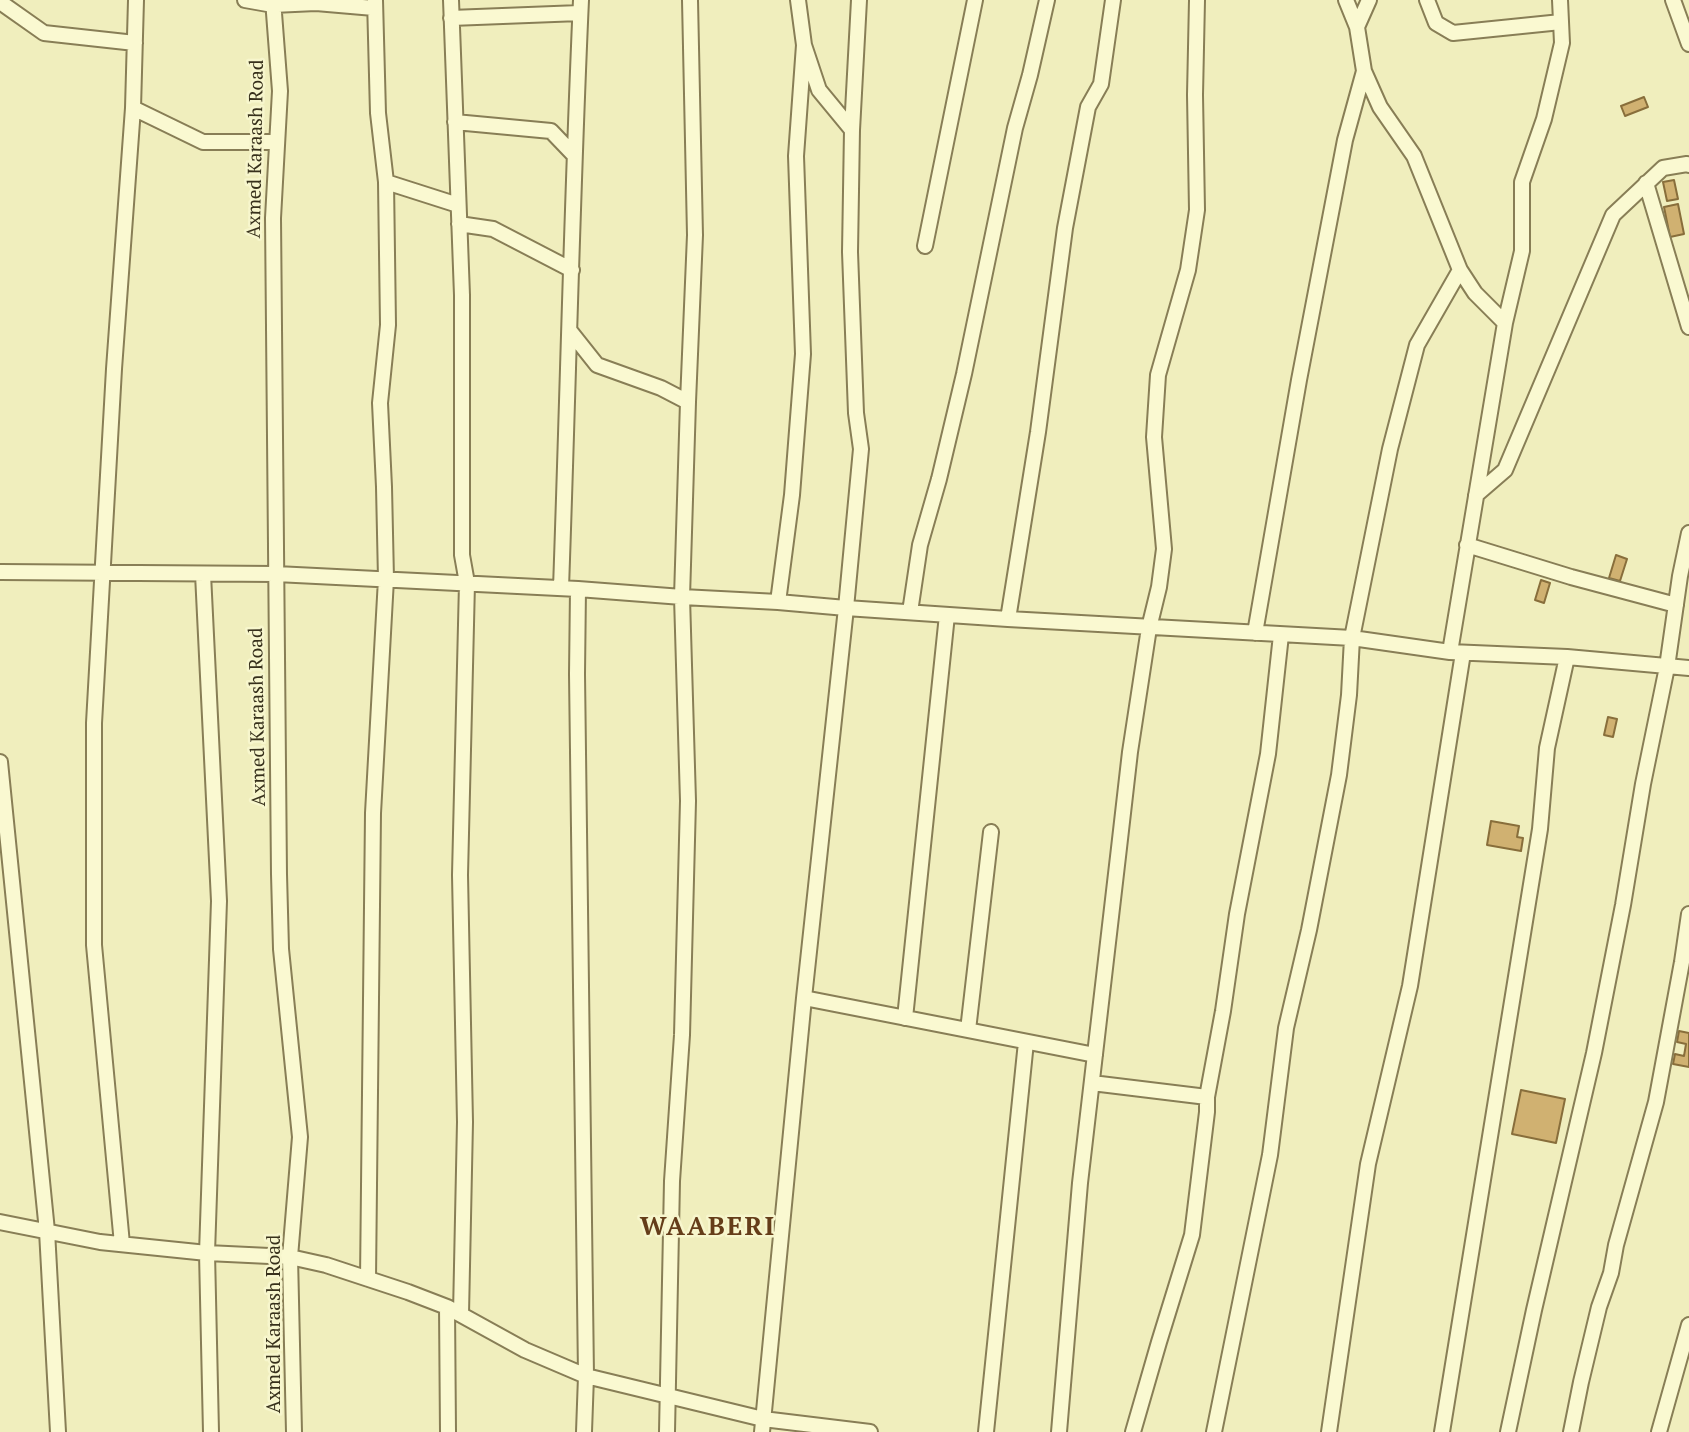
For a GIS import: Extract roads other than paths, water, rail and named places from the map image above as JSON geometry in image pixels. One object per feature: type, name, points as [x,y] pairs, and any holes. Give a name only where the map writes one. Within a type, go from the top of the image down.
[{"type":"street","points":[[122,1244],[94,945],[94,723],[114,369],[134,108],[136,0]]},
{"type":"street","points":[[245,0],[375,4],[378,113],[386,182],[388,325],[380,403],[386,579],[373,813],[368,1279]]},
{"type":"street","points":[[451,0],[462,295],[462,555],[467,583],[460,875],[466,1122],[461,1314]]},
{"type":"street","points":[[667,1432],[672,1181],[682,1035],[688,801],[682,597],[695,235],[690,0]]},
{"type":"street","points":[[798,0],[804,46],[819,90],[852,130]]},
{"type":"street","points":[[763,1425],[861,449],[856,413],[850,266],[852,130],[859,0]]},
{"type":"street","points":[[925,246],[975,0]]},
{"type":"street","points":[[910,612],[920,545],[964,374],[1015,128],[1047,0]]},
{"type":"street","points":[[1008,620],[1036,445],[1065,229],[1088,107],[1101,83],[1113,0]]},
{"type":"street","points":[[1059,1432],[1080,1184],[1130,752],[1164,550],[1154,437],[1158,375],[1188,270],[1198,210],[1195,95],[1197,0]]},
{"type":"street","points":[[1346,0],[1357,27],[1364,71],[1380,107],[1413,156],[1460,270],[1475,293],[1504,323]]},
{"type":"street","points":[[1357,27],[1369,0]]},
{"type":"street","points":[[1427,0],[1436,23],[1452,33],[1561,22]]},
{"type":"street","points":[[1329,1432],[1368,1164],[1410,986],[1457,653],[1467,545],[1504,323],[1522,251],[1522,182],[1544,119],[1562,43],[1560,0]]},
{"type":"street","points":[[1673,0],[1688,41]]},
{"type":"street","points":[[0,2],[44,33],[135,43]]},
{"type":"street","name":"Axmed Karaash Road","points":[[273,2],[280,91],[273,218],[279,874],[281,949],[300,1137],[290,1257],[295,1432]]},
{"type":"street","points":[[451,18],[580,6],[561,588]]},
{"type":"street","points":[[778,601],[792,495],[803,354],[796,156],[804,46]]},
{"type":"street","points":[[1255,633],[1299,380],[1345,140],[1364,71]]},
{"type":"street","points":[[134,108],[203,142],[277,142]]},
{"type":"street","points":[[455,122],[551,131],[574,155]]},
{"type":"street","points":[[1476,495],[1504,470],[1613,215],[1663,169],[1689,165]]},
{"type":"street","points":[[386,182],[458,205]]},
{"type":"street","points":[[1646,183],[1689,327]]},
{"type":"street","points":[[458,224],[493,229],[572,270]]},
{"type":"street","points":[[1214,1432],[1270,1155],[1286,1028],[1309,930],[1339,775],[1349,695],[1352,638],[1391,449],[1417,345],[1460,270]]},
{"type":"street","points":[[570,331],[597,365],[661,388],[688,402]]},
{"type":"street","points":[[1508,1432],[1594,1053],[1667,667],[1689,533]]},
{"type":"street","points":[[1467,545],[1571,578],[1676,605]]},
{"type":"street","points":[[0,572],[276,574],[561,588],[778,601],[1008,620],[1352,638],[1457,653],[1567,657],[1689,668]]},
{"type":"street","points":[[203,574],[219,901],[207,1253],[211,1432]]},
{"type":"street","points":[[578,589],[586,1376],[584,1432]]},
{"type":"street","points":[[905,1018],[947,615]]},
{"type":"street","points":[[1133,1432],[1192,1235],[1207,1097],[1237,914],[1268,754],[1281,635]]},
{"type":"street","points":[[1442,1432],[1540,829],[1547,748],[1567,657]]},
{"type":"street","points":[[0,762],[47,1231],[58,1432]]},
{"type":"street","points":[[968,1030],[992,832]]},
{"type":"street","points":[[1571,1432],[1599,1307],[1611,1273],[1616,1245],[1656,1102],[1689,914]]},
{"type":"street","points":[[804,998],[1095,1055]]},
{"type":"street","points":[[986,1432],[1026,1042]]},
{"type":"street","points":[[1092,1083],[1207,1097]]},
{"type":"street","points":[[0,1222],[100,1242],[207,1253],[290,1257],[326,1265],[447,1307],[525,1350],[586,1376],[667,1396],[763,1425],[870,1432]]},
{"type":"street","points":[[447,1307],[448,1432]]},
{"type":"street","points":[[1659,1432],[1689,1325]]},
{"type":"district","name":"WAABERI","points":[[708,1228]]}]
